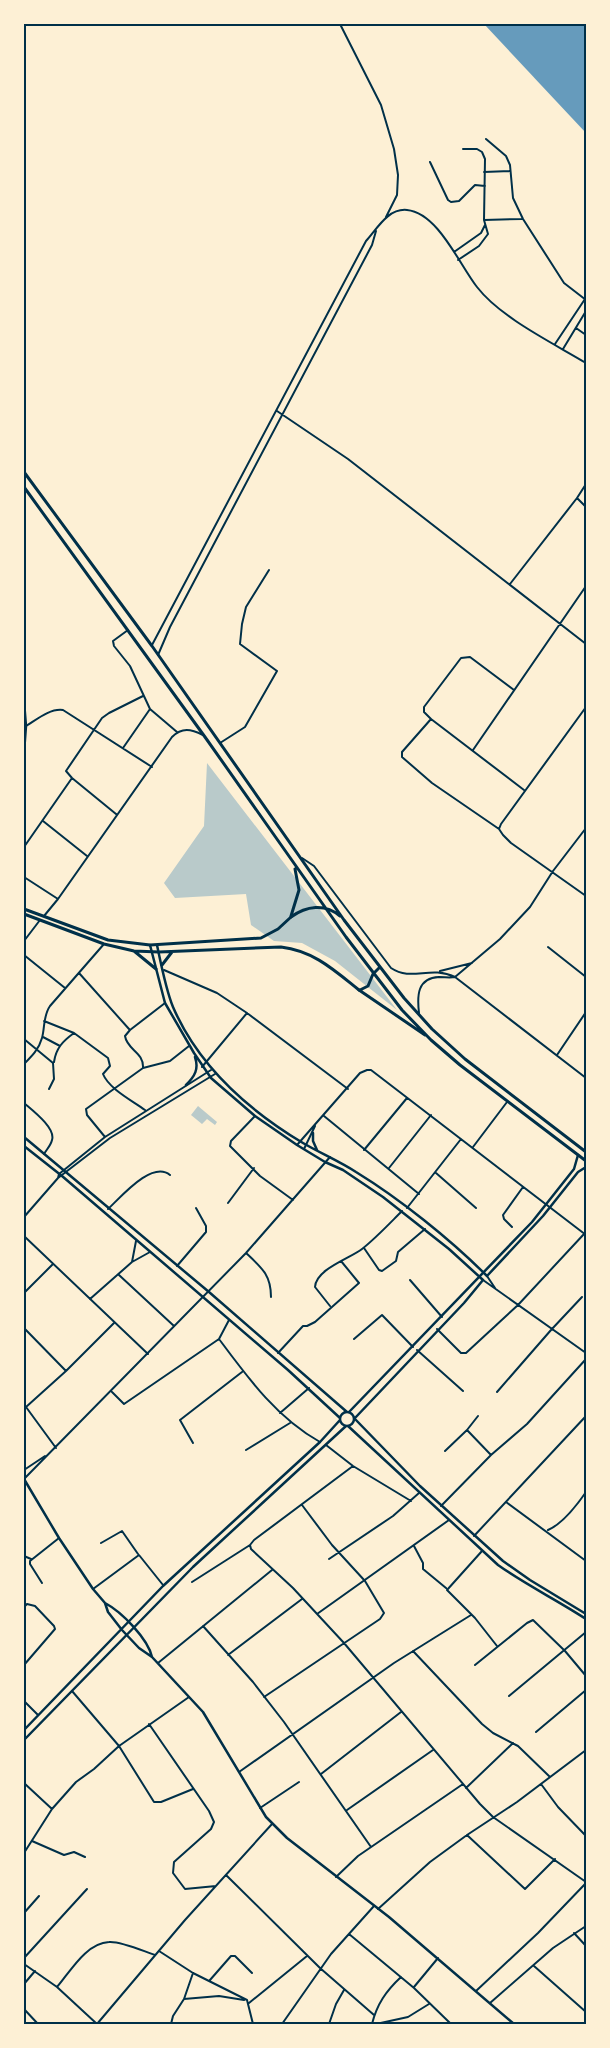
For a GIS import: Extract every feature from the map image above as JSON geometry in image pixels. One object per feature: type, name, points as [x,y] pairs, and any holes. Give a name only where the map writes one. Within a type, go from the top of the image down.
[{"type":"main road","points":[[24,472],[152,646],[379,968],[432,1030],[493,1083],[586,1152]]},
{"type":"main road","points":[[25,490],[205,736],[373,974],[402,1010],[431,1040],[460,1065],[586,1161]]},
{"type":"main road","points":[[291,917],[299,890],[293,863]]},
{"type":"main road","points":[[24,909],[108,940],[150,945],[261,938],[278,929],[291,917],[308,908],[326,909],[336,913],[344,920]]},
{"type":"main road","points":[[24,914],[104,944],[134,950],[159,952],[281,947],[297,949],[313,956],[431,1040]]},
{"type":"main road","points":[[134,950],[156,969]]},
{"type":"main road","points":[[162,965],[174,951]]},
{"type":"main road","points":[[360,990],[371,983],[373,974],[379,968]]},
{"type":"street","points":[[152,646],[366,241],[386,217],[396,196],[398,175],[394,150],[380,105],[340,24]]},
{"type":"street","points":[[486,139],[506,156],[511,171],[513,198],[523,219],[564,284],[586,300],[555,344]]},
{"type":"street","points":[[458,260],[479,246],[487,238],[488,230],[484,220],[485,159],[482,152],[477,149],[463,149]]},
{"type":"street","points":[[430,162],[448,200],[451,202],[459,201],[475,185],[485,186]]},
{"type":"street","points":[[484,172],[511,171]]},
{"type":"street","points":[[386,217],[400,210],[407,210],[422,216],[439,231],[480,291],[497,306],[586,363]]},
{"type":"street","points":[[484,220],[523,219]]},
{"type":"street","points":[[454,252],[481,234],[485,225]]},
{"type":"street","points":[[158,655],[170,627],[372,245],[377,229]]},
{"type":"street","points":[[352,269],[358,271]]},
{"type":"street","points":[[563,349],[586,311]]},
{"type":"street","points":[[576,328],[586,335]]},
{"type":"street","points":[[299,368],[305,371]]},
{"type":"street","points":[[277,411],[348,459],[586,644]]},
{"type":"street","points":[[510,584],[586,484]]},
{"type":"street","points":[[577,498],[586,507]]},
{"type":"street","points":[[220,743],[245,727],[278,671],[240,644],[246,608],[269,570]]},
{"type":"street","points":[[473,750],[586,586]]},
{"type":"street","points":[[128,630],[116,638],[113,644],[130,666],[150,709],[177,732]]},
{"type":"street","points":[[514,690],[480,663],[466,656],[459,660],[424,707],[424,712],[525,791]]},
{"type":"street","points":[[116,814],[67,774],[67,769],[105,715],[143,696]]},
{"type":"street","points":[[24,701],[26,726],[24,752]]},
{"type":"street","points":[[499,829],[500,824],[586,707]]},
{"type":"street","points":[[26,726],[57,709],[67,711],[152,767]]},
{"type":"street","points":[[123,748],[150,709]]},
{"type":"street","points":[[431,719],[407,745],[402,752],[402,757],[432,783],[499,829],[511,843],[586,896]]},
{"type":"street","points":[[44,916],[172,737],[177,732],[191,730],[205,736]]},
{"type":"street","points":[[24,848],[72,778]]},
{"type":"street","points":[[43,820],[88,856]]},
{"type":"street","points":[[419,1015],[418,993],[422,984],[437,977],[455,977],[474,962],[530,908],[553,872],[586,828]]},
{"type":"street","points":[[300,857],[314,866],[391,968],[399,973],[439,972],[474,962]]},
{"type":"street","points":[[24,878],[58,899]]},
{"type":"street","points":[[24,940],[40,920]]},
{"type":"street","points":[[24,1064],[37,1050],[43,1037],[46,1012],[104,944]]},
{"type":"street","points":[[150,945],[165,1003],[202,1067],[211,1078],[254,1116],[325,1162],[343,1170],[402,1212],[425,1229],[479,1277],[551,1330],[586,1353]]},
{"type":"street","points":[[157,945],[173,1006],[211,1070],[246,1101],[301,1142],[370,1181],[407,1208],[484,1273],[496,1288]]},
{"type":"street","points":[[548,947],[586,977]]},
{"type":"street","points":[[24,955],[65,988]]},
{"type":"street","points":[[164,970],[216,993],[247,1012],[348,1089]]},
{"type":"street","points":[[439,972],[455,977],[586,1078]]},
{"type":"street","points":[[79,973],[130,1030]]},
{"type":"street","points":[[143,1068],[141,1057],[127,1044],[125,1036],[165,1003]]},
{"type":"street","points":[[202,1067],[247,1012]]},
{"type":"street","points":[[557,1054],[586,1012]]},
{"type":"street","points":[[44,1021],[74,1033],[108,1058],[110,1066],[104,1076],[116,1089],[146,1110]]},
{"type":"street","points":[[49,1089],[54,1078],[53,1063],[55,1053],[63,1041],[74,1033]]},
{"type":"street","points":[[43,1037],[60,1046]]},
{"type":"street","points":[[24,1039],[53,1063]]},
{"type":"street","points":[[105,1137],[87,1115],[86,1109],[143,1068],[170,1061],[190,1046]]},
{"type":"street","points":[[186,1085],[193,1078],[197,1068],[194,1053]]},
{"type":"street","points":[[24,1217],[66,1170],[105,1137],[211,1070]]},
{"type":"street","points":[[297,1145],[348,1089],[360,1073],[371,1070],[585,1234],[518,1305],[466,1353],[461,1353],[437,1329]]},
{"type":"street","points":[[66,1170],[110,1138],[215,1074]]},
{"type":"street","points":[[364,1150],[407,1097]]},
{"type":"street","points":[[473,1147],[507,1102]]},
{"type":"street","points":[[24,1103],[41,1118],[53,1135],[52,1141],[44,1154]]},
{"type":"street","points":[[389,1169],[432,1115]]},
{"type":"street","points":[[254,1116],[231,1141],[230,1146],[260,1176],[293,1200]]},
{"type":"street","points":[[324,1116],[419,1194]]},
{"type":"street","points":[[304,1149],[315,1126]]},
{"type":"street","points":[[313,1133],[313,1141],[318,1151]]},
{"type":"street","points":[[24,1137],[66,1170],[348,1412],[363,1430],[474,1536],[518,1572],[586,1614]]},
{"type":"street","points":[[407,1208],[461,1139]]},
{"type":"street","points":[[24,1146],[309,1388],[347,1426],[482,1551],[519,1580],[586,1619]]},
{"type":"street","points":[[24,1730],[164,1586],[320,1442],[343,1414],[348,1412],[442,1317],[546,1204],[574,1169],[578,1155]]},
{"type":"street","points":[[330,1157],[246,1253],[209,1292],[24,1479],[59,1538],[93,1589],[105,1603],[108,1612],[122,1630],[158,1663],[214,1728],[260,1808],[272,1824],[438,1958],[514,2024]]},
{"type":"street","points":[[24,1740],[193,1567],[347,1426],[353,1424],[355,1419],[417,1350],[464,1303],[483,1280],[551,1208],[578,1172],[586,1167]]},
{"type":"street","points":[[228,1203],[254,1168]]},
{"type":"street","points":[[574,1169],[578,1172]]},
{"type":"street","points":[[108,1208],[129,1188],[147,1175],[157,1171],[166,1172],[170,1176]]},
{"type":"street","points":[[436,1173],[476,1208]]},
{"type":"street","points":[[512,1227],[504,1219],[503,1215],[523,1187]]},
{"type":"street","points":[[177,1266],[206,1232],[206,1226],[196,1208]]},
{"type":"street","points":[[24,1210],[27,1213]]},
{"type":"street","points":[[330,1306],[315,1287],[315,1282],[341,1260],[364,1248],[402,1212]]},
{"type":"street","points":[[364,1248],[379,1270],[382,1271],[396,1261],[398,1252],[425,1229]]},
{"type":"street","points":[[24,1236],[148,1354]]},
{"type":"street","points":[[132,1262],[136,1241]]},
{"type":"street","points":[[90,1299],[132,1262],[150,1252]]},
{"type":"street","points":[[246,1253],[268,1277],[272,1297]]},
{"type":"street","points":[[278,1353],[301,1328],[315,1322],[330,1306],[334,1306],[359,1282],[341,1260]]},
{"type":"street","points":[[24,1293],[53,1264]]},
{"type":"street","points":[[119,1275],[174,1326]]},
{"type":"street","points":[[410,1280],[442,1317]]},
{"type":"street","points":[[497,1392],[582,1297]]},
{"type":"street","points":[[354,1339],[382,1315],[413,1347]]},
{"type":"street","points":[[111,1392],[124,1404],[219,1338],[230,1320]]},
{"type":"street","points":[[56,1448],[26,1407],[29,1402],[66,1371],[114,1323]]},
{"type":"street","points":[[24,1328],[66,1371]]},
{"type":"street","points":[[219,1338],[243,1371],[280,1413],[290,1423],[320,1442]]},
{"type":"street","points":[[417,1350],[463,1391]]},
{"type":"street","points":[[441,1506],[491,1455],[527,1424],[586,1359]]},
{"type":"street","points":[[193,1442],[180,1420],[243,1371]]},
{"type":"street","points":[[280,1413],[309,1388]]},
{"type":"street","points":[[445,1451],[467,1430],[478,1416]]},
{"type":"street","points":[[474,1536],[586,1416]]},
{"type":"street","points":[[246,1450],[290,1423]]},
{"type":"street","points":[[467,1430],[491,1455]]},
{"type":"street","points":[[326,1445],[353,1466],[411,1501]]},
{"type":"street","points":[[24,1470],[49,1454]]},
{"type":"street","points":[[192,1582],[250,1545],[254,1540],[302,1506],[353,1466]]},
{"type":"street","points":[[547,1531],[559,1525],[571,1510],[581,1502],[586,1492]]},
{"type":"street","points":[[329,1559],[393,1516],[419,1493]]},
{"type":"street","points":[[506,1502],[586,1561]]},
{"type":"street","points":[[264,1697],[384,1616],[381,1607],[365,1581],[302,1506]]},
{"type":"street","points":[[317,1614],[449,1520]]},
{"type":"street","points":[[101,1543],[122,1531],[164,1586]]},
{"type":"street","points":[[42,1583],[30,1564],[31,1559],[59,1538]]},
{"type":"street","points":[[250,1545],[251,1549],[302,1598],[344,1643],[433,1750],[493,1817],[586,1882],[547,1924],[476,1991]]},
{"type":"street","points":[[414,1546],[423,1563],[423,1569],[447,1588],[448,1593],[471,1615],[497,1646]]},
{"type":"street","points":[[447,1588],[482,1551]]},
{"type":"street","points":[[93,1589],[139,1555]]},
{"type":"street","points":[[24,1556],[31,1559]]},
{"type":"street","points":[[158,1663],[272,1569]]},
{"type":"street","points":[[228,1655],[302,1598]]},
{"type":"street","points":[[105,1603],[112,1606],[128,1622],[148,1645],[152,1657]]},
{"type":"street","points":[[24,1607],[27,1604],[36,1606],[54,1626],[54,1629],[24,1665]]},
{"type":"street","points":[[239,1772],[413,1650],[471,1615]]},
{"type":"street","points":[[475,1665],[532,1620],[536,1621],[586,1676]]},
{"type":"street","points":[[203,1626],[293,1734],[371,1846]]},
{"type":"street","points":[[509,1696],[586,1632]]},
{"type":"street","points":[[413,1650],[482,1724],[524,1750],[550,1777]]},
{"type":"street","points":[[536,1732],[586,1690]]},
{"type":"street","points":[[72,1691],[119,1746],[154,1802],[161,1802],[193,1788]]},
{"type":"street","points":[[24,1853],[52,1809],[76,1782],[94,1769],[119,1746],[189,1697]]},
{"type":"street","points":[[24,1701],[38,1715]]},
{"type":"street","points":[[321,1774],[401,1712]]},
{"type":"street","points":[[149,1724],[209,1811],[214,1822],[213,1826],[174,1862],[173,1873],[185,1889],[216,1886]]},
{"type":"street","points":[[466,1788],[514,1743]]},
{"type":"street","points":[[347,1810],[433,1750]]},
{"type":"street","points":[[378,1909],[430,1862],[586,1750]]},
{"type":"street","points":[[260,1808],[299,1782]]},
{"type":"street","points":[[24,1783],[52,1809]]},
{"type":"street","points":[[336,1876],[371,1846],[463,1784]]},
{"type":"street","points":[[541,1784],[558,1807],[586,1836]]},
{"type":"street","points":[[24,1964],[58,1988],[97,2024],[155,1955],[272,1824]]},
{"type":"street","points":[[467,1835],[525,1889],[555,1859]]},
{"type":"street","points":[[32,1841],[64,1855],[74,1852],[85,1857]]},
{"type":"street","points":[[226,1875],[320,1968],[374,2015]]},
{"type":"street","points":[[24,1958],[86,1889]]},
{"type":"street","points":[[24,1913],[39,1896]]},
{"type":"street","points":[[282,2024],[320,1968],[374,1906]]},
{"type":"street","points":[[490,2003],[553,1948],[586,1926]]},
{"type":"street","points":[[349,1934],[414,1988],[451,2024]]},
{"type":"street","points":[[574,1934],[586,1946]]},
{"type":"street","points":[[58,1988],[85,1954],[101,1944],[116,1942],[155,1955]]},
{"type":"street","points":[[159,1951],[193,1973],[247,2000],[253,2024]]},
{"type":"street","points":[[249,2003],[308,1955]]},
{"type":"street","points":[[210,1980],[231,1956],[235,1956],[252,1973]]},
{"type":"street","points":[[414,1988],[438,1958]]},
{"type":"street","points":[[534,1966],[586,2012]]},
{"type":"street","points":[[24,1984],[35,1971]]},
{"type":"street","points":[[171,2024],[173,2016],[184,1999],[193,1973]]},
{"type":"street","points":[[372,2024],[374,2015],[387,1991],[401,1977]]},
{"type":"street","points":[[330,2024],[336,2004],[344,1990]]},
{"type":"street","points":[[184,1999],[219,1996],[247,2000]]},
{"type":"street","points":[[376,2024],[408,2017],[430,2004]]},
{"type":"street","points":[[24,2009],[38,2024]]},
{"type":"street","points":[[506,2024],[510,2021]]},
{"type":"shaded area","points":[[207,763],[397,1010],[335,961],[302,943],[274,941],[251,925],[246,894],[175,898],[164,883],[204,826]]},
{"type":"shaded area","points":[[198,1106],[217,1122],[215,1125],[207,1119],[202,1124],[191,1115]]},
{"type":"water","points":[[484,24],[586,24],[586,133]]}]
